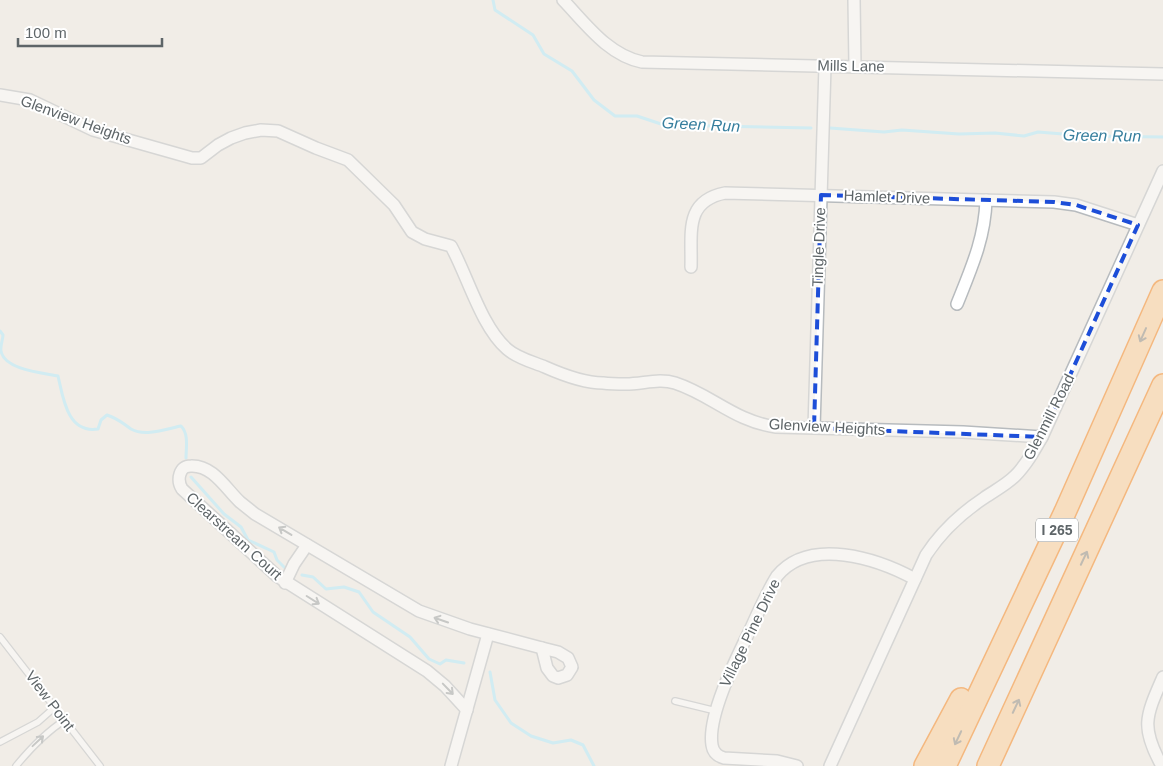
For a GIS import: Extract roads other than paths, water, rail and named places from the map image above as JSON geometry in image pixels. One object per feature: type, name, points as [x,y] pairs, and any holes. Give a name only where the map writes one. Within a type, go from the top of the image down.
[{"type":"highway","name":"I 265","points":[[945,766],[1061,520],[1163,291]]},
{"type":"highway","name":"I 265","points":[[988,766],[1163,385]]},
{"type":"highway","points":[[925,766],[953,716],[1022,576],[1098,437]]},
{"type":"street","name":"Mills Lane","points":[[564,0],[602,41],[625,58],[642,62],[1163,74]]},
{"type":"street","points":[[854,0],[855,66]]},
{"type":"street","name":"Tingle Drive","points":[[814,428],[825,66]]},
{"type":"street","name":"Glenview Heights","points":[[0,95],[30,100],[93,130],[192,158],[201,158],[231,138],[261,130],[278,131],[348,160],[394,205],[412,232],[425,239],[451,246],[480,309],[494,333],[508,350],[550,370],[576,379],[602,384],[664,381],[686,388],[746,420],[776,427],[954,432],[1042,437]]},
{"type":"street","name":"Glenmill Road","points":[[830,766],[926,556],[941,533],[962,514],[1014,477],[1022,469],[1042,437],[1163,172]]},
{"type":"street","name":"Hamlet Drive","points":[[690,267],[694,215],[697,208],[708,197],[725,193],[1054,202],[1076,205],[1138,225]]},
{"type":"street","points":[[957,304],[979,251],[983,234],[986,200]]},
{"type":"street","name":"Clearstream Court","points":[[466,710],[445,686],[428,671],[285,583],[270,571],[182,489],[178,479],[182,469],[186,466],[197,466],[206,469],[246,508],[419,611],[462,627],[542,648]]},
{"type":"street","points":[[285,583],[294,564],[307,545]]},
{"type":"street","name":"Village Pine Drive","points":[[797,766],[777,761],[719,756],[714,752],[711,739],[716,711],[723,690],[772,584],[783,568],[803,558],[825,554],[871,560],[915,580]]},
{"type":"street","points":[[450,766],[488,634]]},
{"type":"street","points":[[1162,766],[1150,744],[1147,725],[1151,706],[1163,677]]},
{"type":"lane","name":"View Point","points":[[0,637],[65,720],[96,765]]},
{"type":"lane","points":[[675,701],[716,711]]},
{"type":"lane","points":[[0,742],[38,722],[55,707]]},
{"type":"lane","points":[[16,766],[53,728],[65,720]]},
{"type":"waterway","name":"Green Run","points":[[493,0],[495,10],[533,35],[544,54],[572,71],[594,100],[615,116],[637,116],[664,125],[811,128]]},
{"type":"waterway","name":"Green Run","points":[[830,128],[884,132],[902,130],[959,134],[995,133],[1024,136],[1038,132],[1088,136],[1163,137]]},
{"type":"waterway","points":[[0,331],[3,335],[1,351],[9,362],[25,370],[58,376],[68,412],[79,426],[88,429],[98,429],[101,420],[107,415],[131,429],[143,432],[156,432],[181,426],[186,437],[186,458]]},
{"type":"waterway","points":[[191,477],[224,514],[241,527],[248,540],[274,552],[277,560],[285,568]]},
{"type":"waterway","points":[[302,575],[313,577],[326,589],[344,587],[359,592],[373,612],[410,637],[429,659],[440,664],[446,660],[464,663]]},
{"type":"waterway","points":[[490,672],[495,700],[511,723],[531,736],[553,743],[571,740],[583,745],[594,766]]}]
